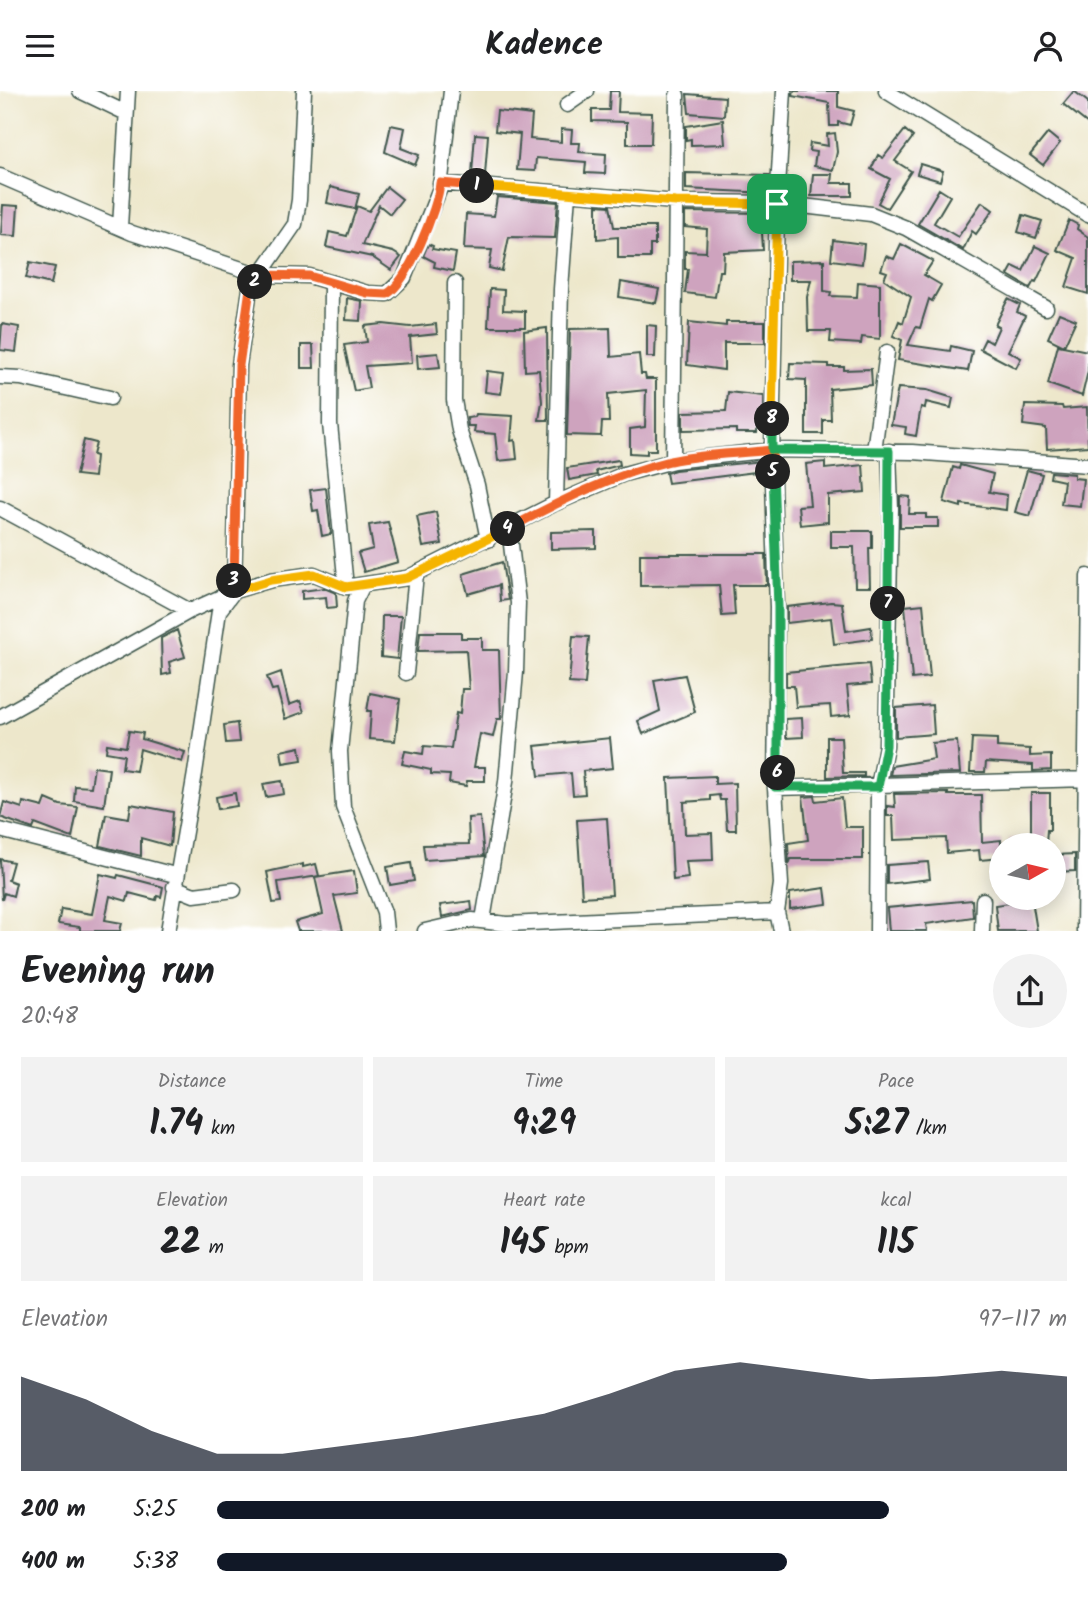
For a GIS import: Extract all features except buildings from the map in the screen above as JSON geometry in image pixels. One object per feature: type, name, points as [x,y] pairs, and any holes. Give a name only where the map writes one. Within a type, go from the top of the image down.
[{"type":"street","points":[[80,91],[126,113]]},
{"type":"street","points":[[120,227],[128,91]]},
{"type":"street","points":[[168,931],[219,611],[234,591],[239,365],[250,289],[295,225],[299,200],[304,91]]},
{"type":"street","points":[[0,176],[120,227],[260,275],[309,276],[379,295],[393,290],[404,278],[415,256],[440,183],[450,91]]},
{"type":"street","points":[[567,105],[587,91]]},
{"type":"street","points":[[781,931],[777,912],[781,884],[775,787],[778,607],[772,450],[777,204],[785,91]]},
{"type":"street","points":[[886,91],[1088,215]]},
{"type":"street","points":[[673,461],[677,95]]},
{"type":"street","points":[[440,183],[676,202],[777,204],[886,218],[1046,308]]},
{"type":"street","points":[[556,503],[561,289],[568,194]]},
{"type":"street","points":[[331,283],[330,424],[346,587]]},
{"type":"street","points":[[455,283],[454,400],[459,430],[477,485],[488,540]]},
{"type":"street","points":[[877,931],[878,787],[886,746],[891,509],[881,451],[887,352]]},
{"type":"street","points":[[0,377],[21,378],[110,398]]},
{"type":"street","points":[[0,717],[190,611],[234,591],[271,580],[314,574],[346,587],[362,587],[416,575],[556,503],[624,474],[673,461],[772,450],[881,451],[1088,465]]},
{"type":"street","points":[[0,508],[190,611]]},
{"type":"street","points":[[483,920],[506,782],[516,672],[519,603],[509,528]]},
{"type":"street","points":[[406,673],[416,575]]},
{"type":"street","points":[[1084,931],[1088,576]]},
{"type":"street","points":[[362,587],[355,601],[340,751],[343,807],[384,912],[386,931]]},
{"type":"street","points":[[775,787],[878,787],[1086,779]]},
{"type":"street","points":[[0,830],[175,881],[194,895],[233,890]]},
{"type":"street","points":[[982,931],[983,900]]},
{"type":"street","points":[[425,931],[483,920],[507,923],[674,924],[777,912]]},
{"type":"route","points":[[777,204],[676,202],[440,183],[415,256],[404,278],[387,294],[367,293],[309,276],[260,275],[250,289],[239,365],[234,591],[271,580],[314,574],[325,576],[346,587],[362,587],[407,578],[488,540],[556,503],[624,474],[673,461],[772,450],[778,607],[778,774],[775,787],[878,787],[886,746],[891,509],[889,451],[772,450],[777,204]]}]
